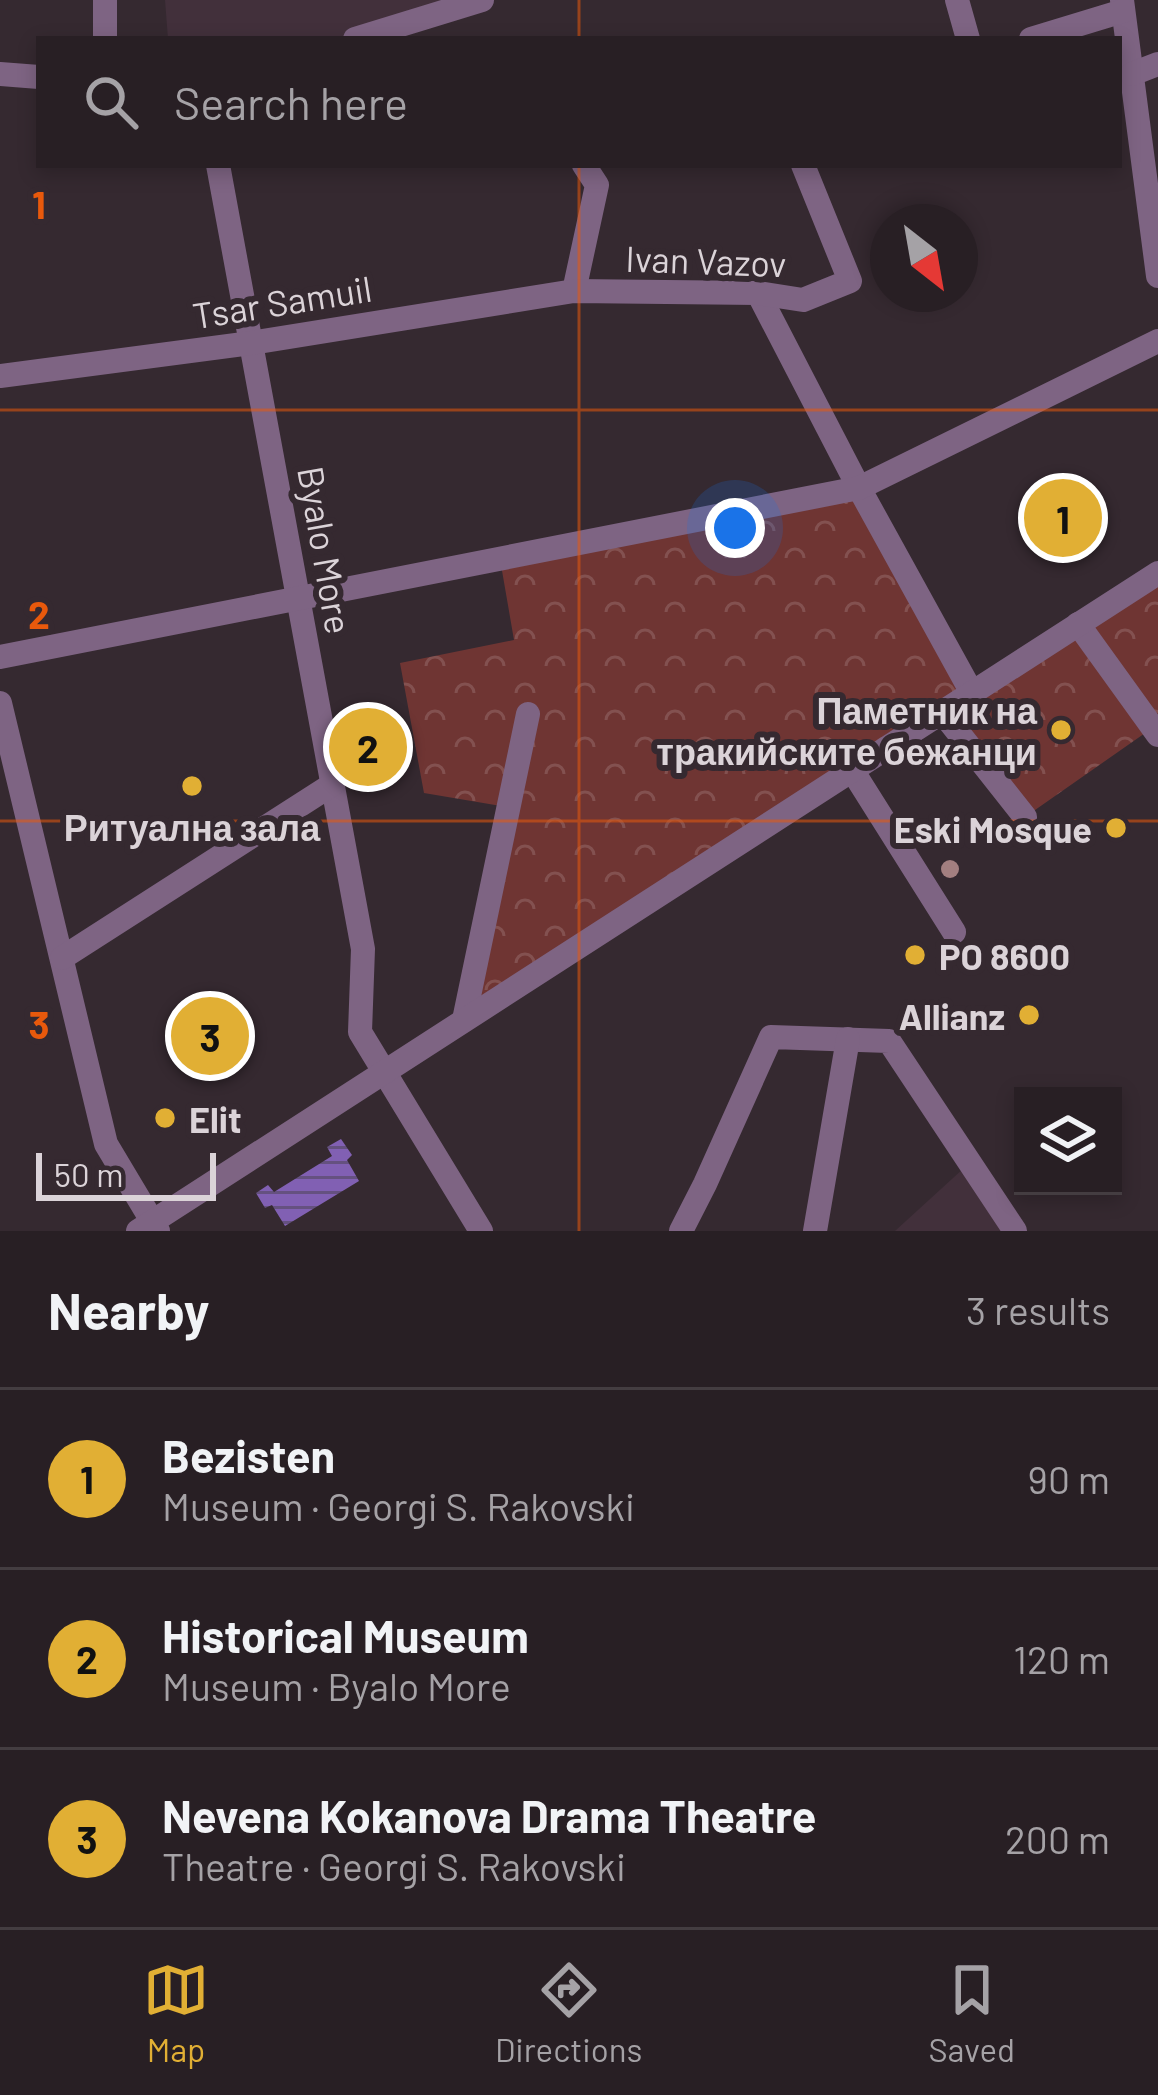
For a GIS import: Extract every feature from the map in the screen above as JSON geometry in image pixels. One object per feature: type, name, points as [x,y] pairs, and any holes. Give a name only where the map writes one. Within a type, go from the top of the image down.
[{"type":"street","points":[[105,0],[105,36]]},
{"type":"street","points":[[365,36],[482,0]]},
{"type":"street","points":[[957,0],[967,36]]},
{"type":"street","points":[[1039,36],[1123,6],[1158,274]]},
{"type":"street","points":[[1132,74],[1158,64]]},
{"type":"street","points":[[0,74],[36,76]]},
{"type":"street","name":"Byalo More","points":[[219,168],[363,949],[360,1032],[481,1231]]},
{"type":"street","points":[[574,291],[597,185],[586,168]]},
{"type":"street","name":"Ivan Vazov","points":[[574,291],[758,293],[803,300],[850,281],[804,168]]},
{"type":"street","name":"Tsar Samuil","points":[[0,376],[251,344],[574,291]]},
{"type":"street","points":[[758,293],[972,693]]},
{"type":"street","points":[[0,657],[859,488],[1158,340]]},
{"type":"street","points":[[0,703],[106,1144],[149,1228],[1158,572]]},
{"type":"street","points":[[1078,624],[1155,731]]},
{"type":"street","points":[[942,712],[1025,817]]},
{"type":"street","points":[[464,1020],[528,714]]},
{"type":"street","points":[[852,770],[954,932]]},
{"type":"street","points":[[62,958],[333,784]]},
{"type":"street","points":[[681,1231],[771,1037],[890,1041],[1015,1231]]},
{"type":"street","points":[[815,1231],[848,1039]]},
{"type":"shaded area","points":[[165,0],[482,0],[365,36],[168,36]]},
{"type":"shaded area","points":[[341,1139],[352,1155],[347,1160],[359,1181],[285,1226],[272,1205],[265,1208],[256,1193],[268,1185],[274,1192],[332,1156],[327,1147]]},
{"type":"shaded area","points":[[964,1168],[1005,1231],[895,1231]]},
{"type":"green space","points":[[859,488],[972,692],[1158,573],[1158,724],[1025,817],[942,713],[464,1020],[507,807],[424,793],[400,663],[514,640],[500,559]]},
{"type":"place","name":"Bezisten","points":[[1063,518]]},
{"type":"place","name":"Паметник на тракийските бежанци","points":[[1061,730]]},
{"type":"place","name":"Historical Museum","points":[[368,747]]},
{"type":"place","name":"Ритуална зала","points":[[192,786]]},
{"type":"place","name":"Eski Mosque","points":[[1116,828]]},
{"type":"place","name":"PO 8600","points":[[915,955]]},
{"type":"place","name":"Allianz","points":[[1029,1015]]},
{"type":"place","name":"Nevena Kokanova Drama Theatre","points":[[210,1036]]},
{"type":"place","name":"Elit","points":[[165,1118]]}]
